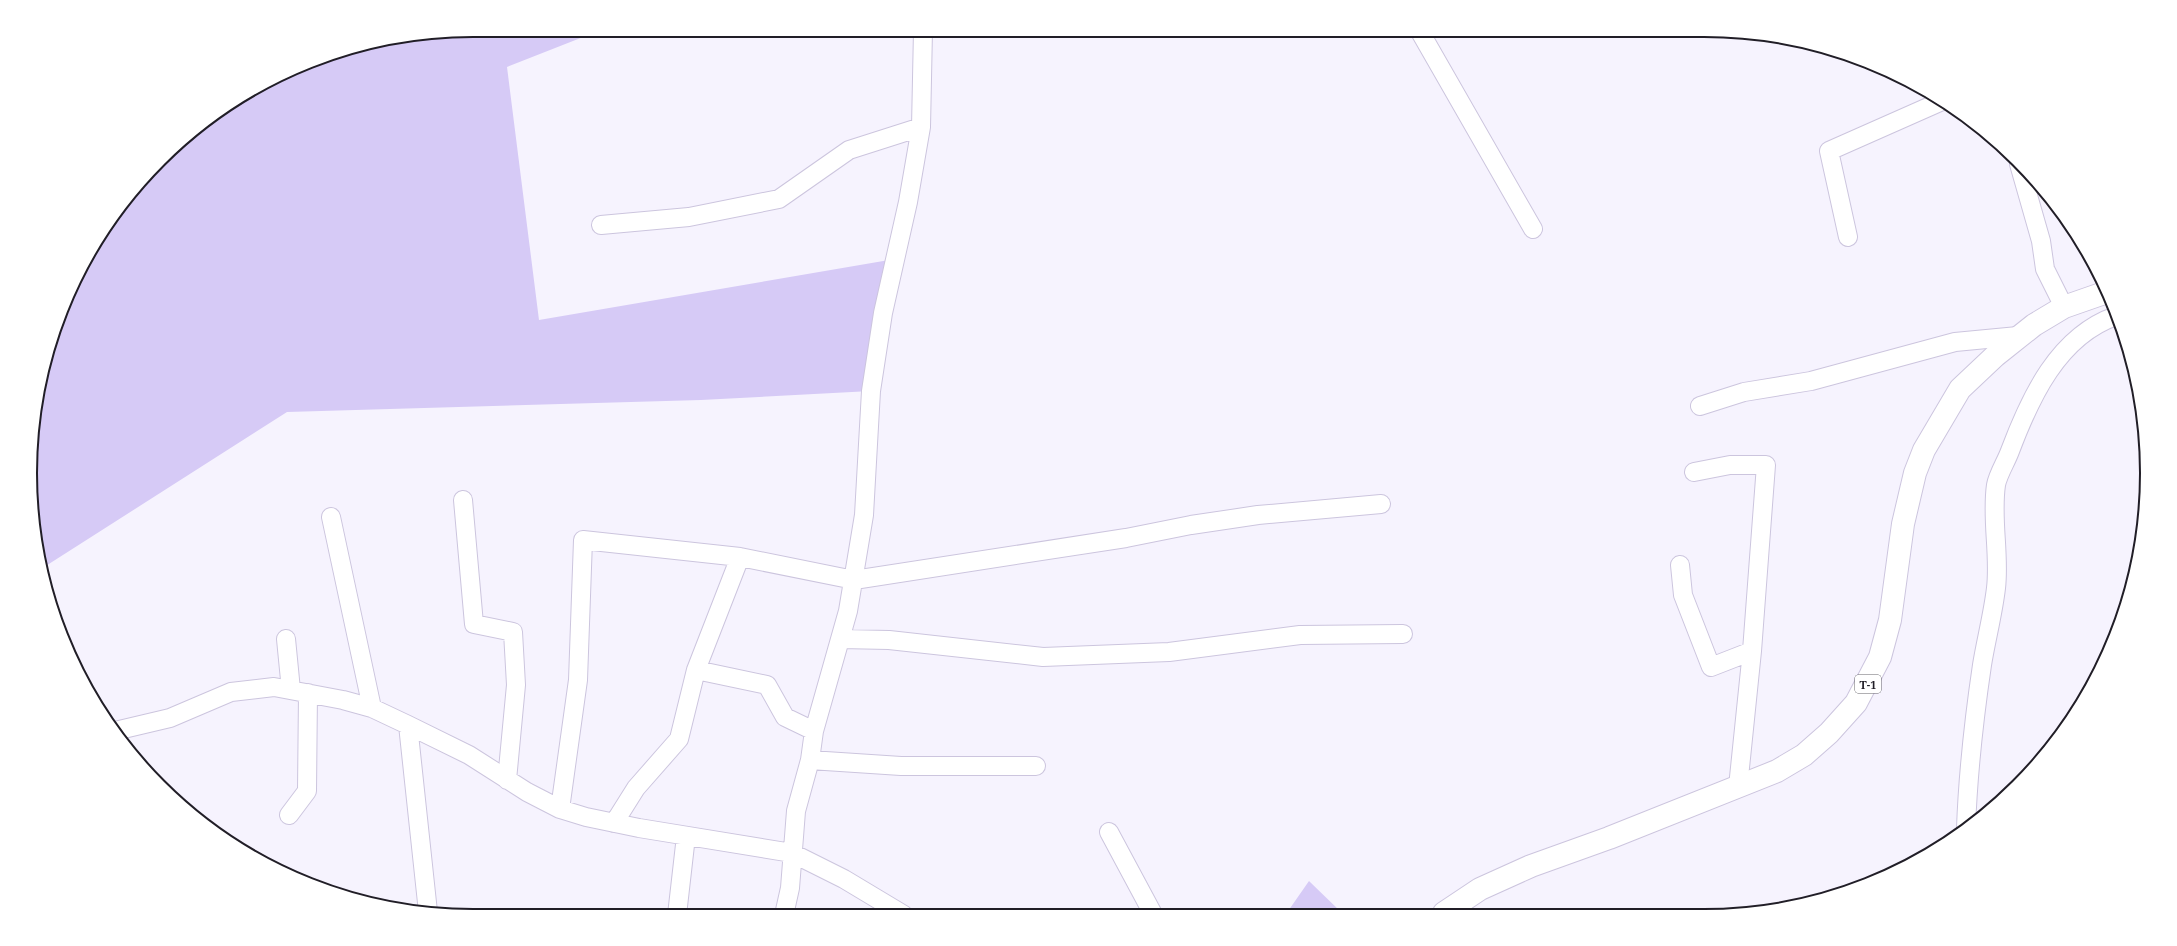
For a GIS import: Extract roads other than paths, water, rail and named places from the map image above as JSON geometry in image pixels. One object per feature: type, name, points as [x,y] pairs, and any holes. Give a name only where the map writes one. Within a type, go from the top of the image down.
[{"type":"highway","name":"T-1","points":[[1450,909],[1480,889],[1531,866],[1738,788],[1777,771],[1804,755],[1829,733],[1856,703],[1880,657],[1890,620],[1903,524],[1914,473],[1924,450],[1960,389],[2018,336],[2064,307],[2101,294]]},
{"type":"street","points":[[785,909],[790,888],[796,811],[810,760],[814,731],[840,639],[854,580],[864,515],[870,399],[882,321],[908,202],[921,127],[923,37]]},
{"type":"street","points":[[1423,37],[1533,229]]},
{"type":"street","points":[[1848,237],[1829,151],[1936,104]]},
{"type":"street","points":[[601,225],[689,217],[779,199],[849,150],[921,127]]},
{"type":"street","points":[[2021,175],[2041,241],[2045,270],[2064,307]]},
{"type":"street","points":[[1966,821],[1970,770],[1982,667],[1996,587],[1996,484],[2022,420],[2041,381],[2063,353],[2090,327],[2111,318]]},
{"type":"street","points":[[1700,406],[1744,392],[1811,381],[1955,342],[2018,336]]},
{"type":"street","points":[[1694,472],[1730,464],[1766,465],[1752,651],[1738,788]]},
{"type":"street","points":[[463,500],[474,624],[513,632],[516,685],[507,780]]},
{"type":"street","points":[[560,809],[578,680],[583,540],[740,557],[854,580],[1126,538],[1191,525],[1258,515],[1381,504]]},
{"type":"street","points":[[331,517],[372,708]]},
{"type":"street","points":[[614,823],[636,788],[679,739],[696,670],[740,557]]},
{"type":"street","points":[[1680,565],[1682,595],[1711,667],[1752,651]]},
{"type":"street","points":[[840,639],[889,640],[1043,657],[1169,652],[1300,635],[1403,634]]},
{"type":"street","points":[[286,639],[300,692],[307,791],[289,815]]},
{"type":"street","points":[[696,670],[767,685],[785,718],[814,731]]},
{"type":"street","points":[[121,730],[170,718],[232,692],[274,687],[343,700],[372,708],[469,755],[507,780],[560,809],[614,823],[792,853],[844,879],[894,909]]},
{"type":"street","points":[[408,725],[427,906]]},
{"type":"street","points":[[810,760],[901,766],[1036,766]]},
{"type":"street","points":[[1108,832],[1150,909]]},
{"type":"street","points":[[678,909],[686,836]]}]
